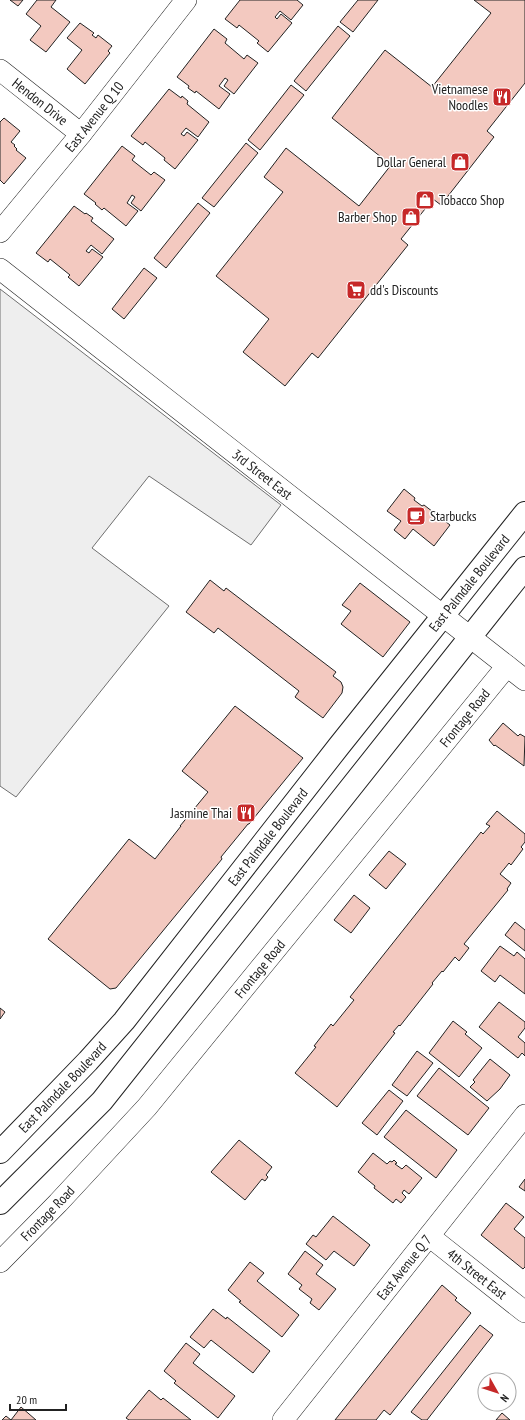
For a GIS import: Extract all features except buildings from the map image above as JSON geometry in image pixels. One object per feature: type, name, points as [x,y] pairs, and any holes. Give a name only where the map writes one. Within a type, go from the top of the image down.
[{"type":"highway","name":"East Palmdale Boulevard","points":[[0,1152],[88,1061],[124,1021],[334,753],[525,513]]},
{"type":"highway","points":[[0,1203],[102,1101],[470,638],[517,588],[525,568]]},
{"type":"street","name":"East Avenue Q 10","points":[[0,232],[81,134],[186,0]]},
{"type":"street","name":"Hendon Drive","points":[[0,70],[81,134]]},
{"type":"street","name":"3rd Street East","points":[[0,269],[525,680]]},
{"type":"street","name":"Frontage Road","points":[[0,1262],[58,1203],[147,1107],[507,666]]},
{"type":"street","name":"East Avenue Q 7","points":[[283,1420],[525,1115]]},
{"type":"street","name":"4th Street East","points":[[429,1236],[525,1312]]},
{"type":"shaded area","points":[[0,289],[281,505],[251,545],[149,476],[92,548],[169,606],[16,797],[0,786]]},
{"type":"place","name":"Vietnamese Noodles","points":[[502,97]]},
{"type":"place","name":"Dollar General","points":[[460,162]]},
{"type":"place","name":"Tobacco Shop","points":[[425,200]]},
{"type":"place","name":"Barber Shop","points":[[411,217]]},
{"type":"place","name":"dd's Discounts","points":[[356,290]]},
{"type":"place","name":"Starbucks","points":[[416,516]]},
{"type":"place","name":"Jasmine Thai","points":[[246,813]]}]
